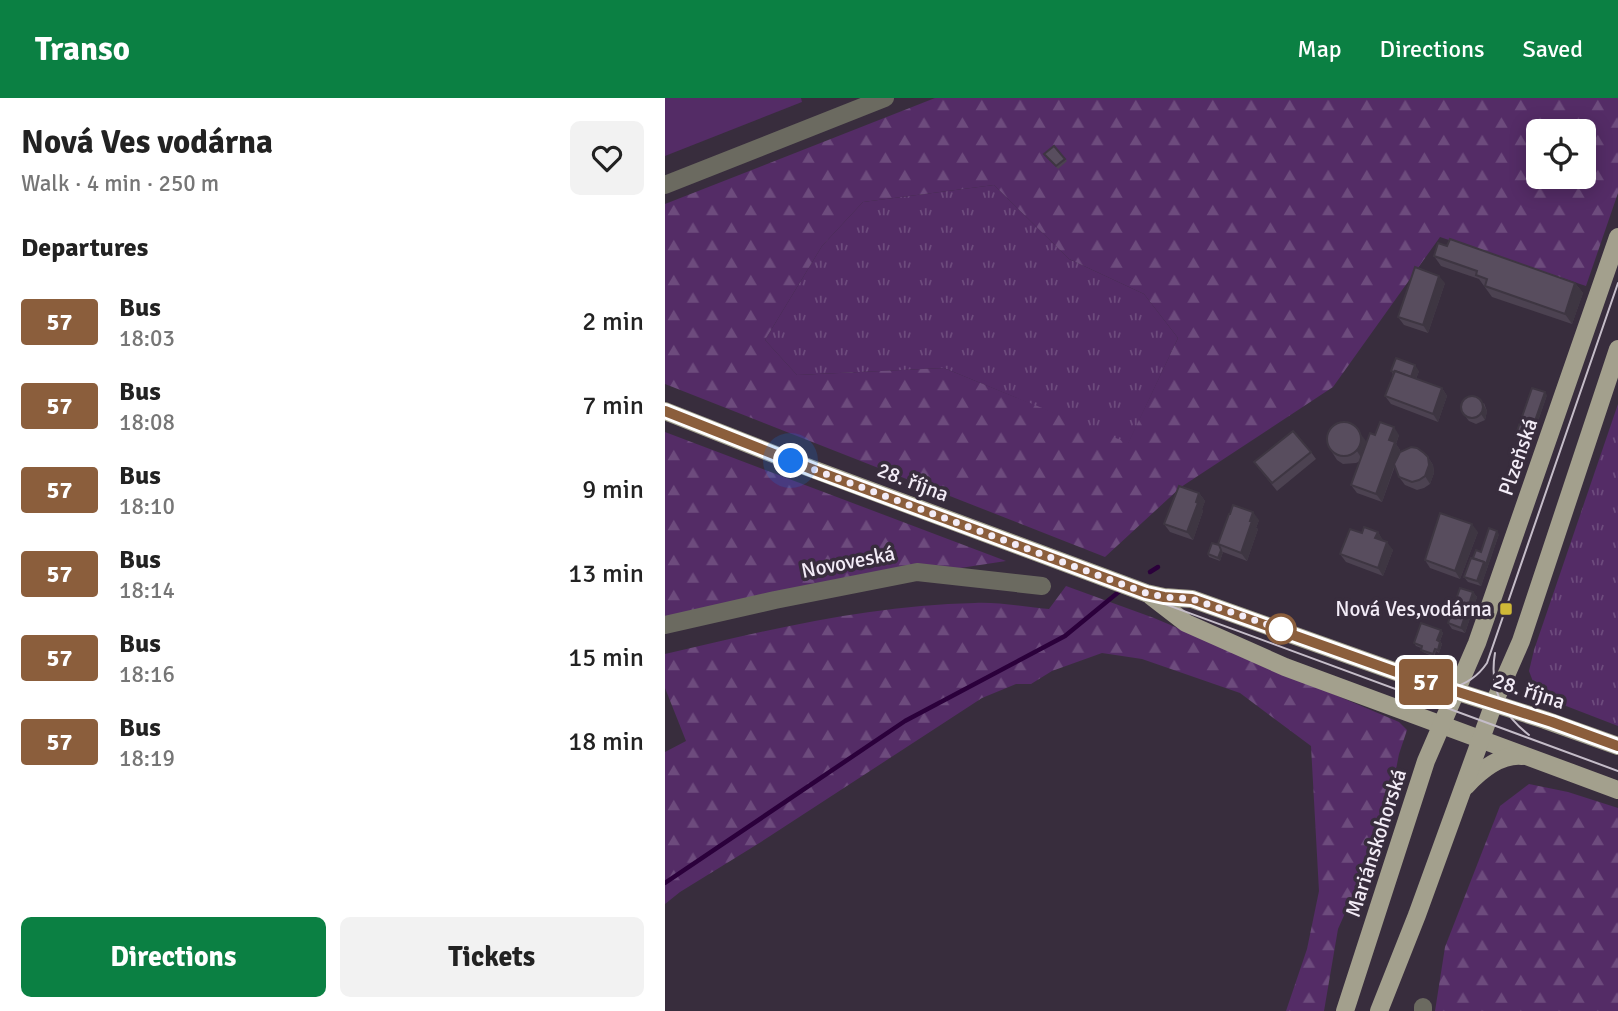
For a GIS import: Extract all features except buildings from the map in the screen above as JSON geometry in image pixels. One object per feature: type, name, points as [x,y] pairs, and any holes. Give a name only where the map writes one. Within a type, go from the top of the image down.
[{"type":"main road","name":"Plzeňská","points":[[1455,691],[1476,643],[1618,237]]},
{"type":"main road","points":[[1379,1011],[1417,915],[1480,739],[1521,641],[1618,349]]},
{"type":"main road","name":"28. října","points":[[665,411],[804,466],[1146,593],[1192,599],[1405,675],[1618,746]]},
{"type":"main road","name":"28. října","points":[[1146,593],[1186,623],[1285,667],[1618,789]]},
{"type":"main road","name":"Mariánskohorská","points":[[1345,1011],[1426,761],[1455,691]]},
{"type":"main road","points":[[1460,794],[1477,775],[1498,761],[1510,756],[1526,757]]},
{"type":"street","points":[[665,186],[885,98]]},
{"type":"street","name":"Novoveská","points":[[665,625],[917,572],[1042,586]]},
{"type":"green space","points":[[665,98],[801,98],[802,102],[665,156]]},
{"type":"green space","points":[[935,98],[1618,98],[1618,193],[1586,286],[1440,237],[1333,387],[1181,487],[1105,557],[665,384],[665,204]],"holes":[[[994,185],[1069,259],[1144,294],[1178,338],[1128,443],[944,368],[797,375],[765,340],[822,246],[863,202]]]},
{"type":"green space","points":[[994,185],[1069,259],[1144,294],[1178,338],[1128,444],[944,368],[797,375],[765,340],[822,246],[863,202]]},
{"type":"green space","points":[[1618,404],[1618,726],[1548,699],[1535,687],[1529,671]]},
{"type":"green space","points":[[665,432],[1006,561],[771,597],[665,624]]},
{"type":"green space","points":[[1066,586],[1154,618],[1399,722],[1407,730],[1399,754],[1386,821],[1338,929],[1324,1011],[1286,1011],[1307,949],[1319,891],[1311,746],[1240,693],[1142,659],[1102,653],[1052,671],[1031,684],[1016,684],[982,698],[665,904],[665,752],[686,741],[665,688],[665,654],[780,628],[897,608],[984,603],[1049,609]]},
{"type":"green space","points":[[1529,784],[1568,792],[1618,808],[1618,1011],[1435,1011],[1445,947],[1500,806]]},
{"type":"waterway","points":[[1150,572],[1158,567]]},
{"type":"waterway","points":[[665,883],[905,721],[1065,636],[1121,590]]},
{"type":"tram line","points":[[1406,686],[1429,690],[1451,688],[1471,680],[1487,663],[1618,283]]},
{"type":"tram line","points":[[665,415],[953,526],[1618,771]]},
{"type":"tram line","points":[[1495,653],[1494,677],[1500,699],[1511,718],[1529,735]]},
{"type":"bus line","name":"57","points":[[665,411],[814,470],[1146,593],[1192,599],[1405,675],[1618,746]]},
{"type":"place","name":"Nová Ves,vodárna","points":[[1506,609]]},
{"type":"route","points":[[791,461],[1146,593],[1192,599],[1281,629]]}]
